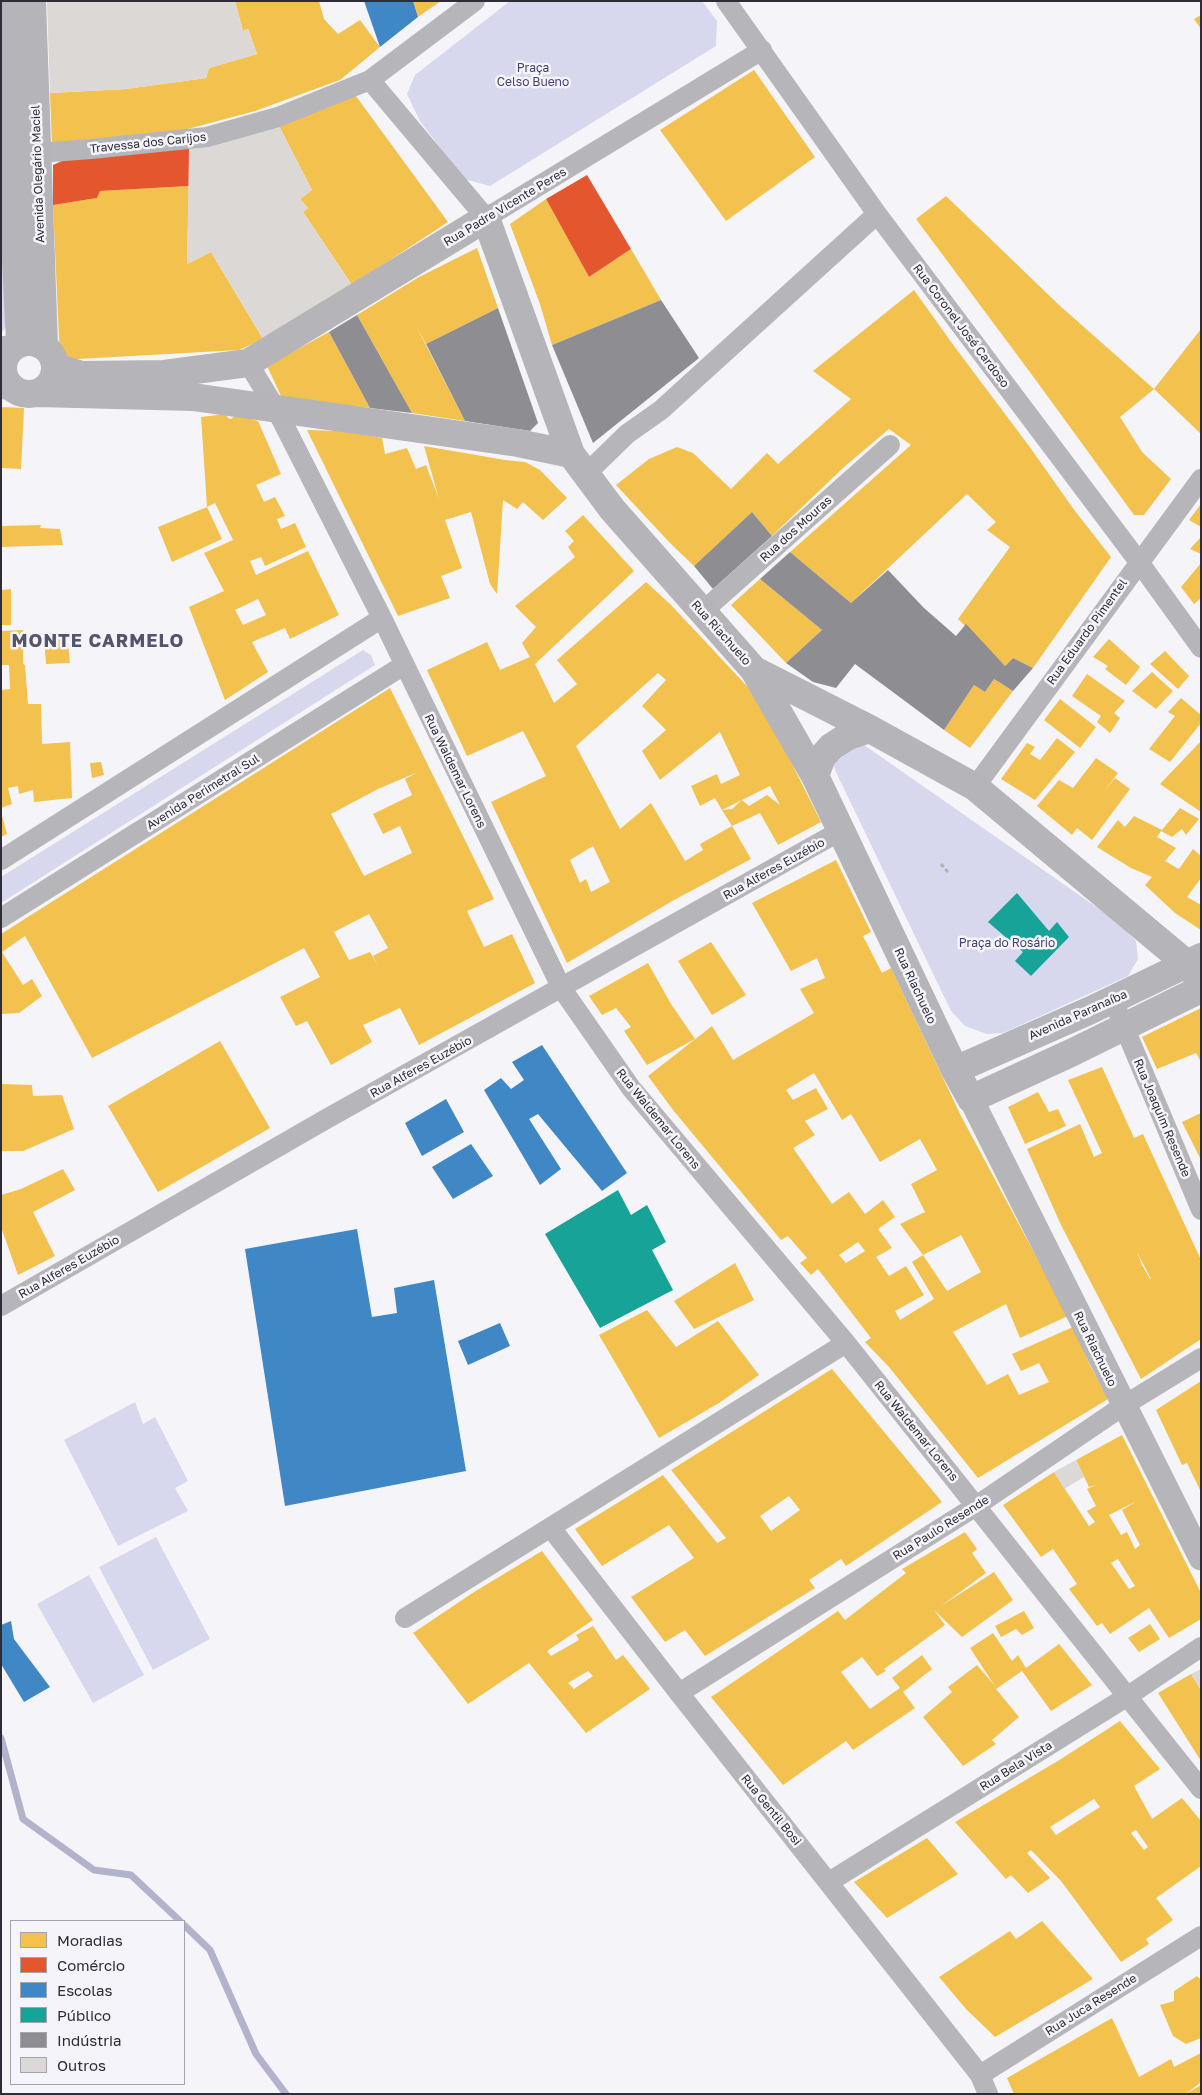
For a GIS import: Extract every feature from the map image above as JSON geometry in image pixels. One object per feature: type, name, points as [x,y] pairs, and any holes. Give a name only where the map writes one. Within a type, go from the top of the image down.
[{"type":"main road","name":"Avenida Olegário Maciel","points":[[6,1],[24,154]]},
{"type":"main road","name":"Avenida Olegário Maciel","points":[[27,350],[24,154],[32,1]]},
{"type":"main road","name":"Rua Padre Vicente Peres","points":[[248,363],[486,218]]},
{"type":"main road","name":"Rua Riachuelo","points":[[486,218],[579,464],[612,509],[754,670],[815,776],[955,1070],[971,1099]]},
{"type":"main road","points":[[248,363],[164,374],[81,375],[27,350],[2,360],[3,377],[17,391],[193,397],[518,443],[579,464]]},
{"type":"main road","points":[[17,391],[47,387],[53,378],[27,350]]},
{"type":"main road","points":[[754,670],[870,729],[974,787],[1196,967]]},
{"type":"main road","points":[[815,776],[822,757],[831,747],[848,736],[870,729]]},
{"type":"main road","name":"Avenida Paranaíba","points":[[955,1070],[1112,1000],[1196,967]]},
{"type":"main road","points":[[971,1099],[1201,989]]},
{"type":"street","name":"Travessa dos Carijos","points":[[24,154],[208,137],[278,117],[370,80],[475,1]]},
{"type":"street","name":"Rua Coronel José Cardoso","points":[[726,1],[877,214],[1139,562],[1201,648]]},
{"type":"street","name":"Rua Padre Vicente Peres","points":[[486,218],[762,50]]},
{"type":"street","points":[[370,80],[486,218]]},
{"type":"street","points":[[579,464],[661,410],[877,214]]},
{"type":"street","name":"Rua Waldemar Lorens","points":[[248,363],[276,409],[382,618],[562,988],[630,1088],[846,1343],[1201,1789]]},
{"type":"street","name":"Rua dos Mouras","points":[[702,612],[890,445]]},
{"type":"street","name":"Rua Eduardo Pimentel","points":[[974,787],[1201,478]]},
{"type":"street","points":[[1,860],[382,618]]},
{"type":"street","name":"Avenida Perimetral Sul","points":[[1,918],[404,665]]},
{"type":"street","name":"Rua Alferes Euzébio","points":[[1,1306],[328,1118],[842,830]]},
{"type":"street","name":"Rua Joaquim Resende","points":[[1112,1000],[1201,1210]]},
{"type":"street","name":"Rua Riachuelo","points":[[971,1099],[1123,1406],[1201,1558]]},
{"type":"street","points":[[405,1618],[846,1343]]},
{"type":"street","name":"Rua Paulo Resende","points":[[679,1693],[976,1506],[1123,1406],[1201,1358]]},
{"type":"street","name":"Rua Gentil Bosi","points":[[551,1528],[980,2075],[988,2094]]},
{"type":"street","name":"Rua Bela Vista","points":[[829,1882],[1128,1696],[1201,1647]]},
{"type":"street","name":"Rua Juca Resende","points":[[980,2075],[1201,1936]]},
{"type":"path","points":[[941,864],[948,872]]},
{"type":"green space","name":"Praça Celso Bueno","points":[[510,1],[702,1],[717,21],[716,46],[490,186],[464,179],[420,121],[407,94],[415,75]]},
{"type":"green space","points":[[1,74],[11,318],[1,334]]},
{"type":"green space","points":[[363,650],[371,655],[375,665],[1,903],[1,877]]},
{"type":"green space","name":"Praça do Rosário","points":[[854,738],[1115,920],[1136,941],[1138,959],[1128,976],[1003,1033],[987,1034],[965,1026],[951,1011],[835,770],[832,758]]},
{"type":"green space","points":[[135,1402],[143,1424],[155,1417],[188,1481],[175,1488],[188,1511],[118,1546],[64,1440]]},
{"type":"green space","points":[[156,1537],[210,1639],[153,1670],[99,1567]]},
{"type":"green space","points":[[89,1575],[144,1675],[93,1703],[37,1604]]},
{"type":"building: Moradias","points":[[235,1],[319,1],[324,19],[338,34],[360,20],[380,47],[340,80],[255,111],[184,130],[52,146],[50,93],[126,89],[206,78],[209,68],[257,54],[248,29],[243,31]]},
{"type":"building: Moradias","points":[[413,1],[441,1],[418,17]]},
{"type":"building: Moradias","points":[[1201,15],[1201,29],[1194,19]]},
{"type":"building: Moradias","points":[[754,70],[815,157],[726,221],[660,130]]},
{"type":"building: Moradias","points":[[353,92],[448,222],[352,285],[303,212],[308,208],[300,199],[312,190],[279,126]]},
{"type":"building: Moradias","points":[[189,186],[187,264],[211,252],[263,339],[239,350],[60,360],[53,205],[97,198],[100,191]]},
{"type":"building: Moradias","points":[[946,196],[1059,305],[1154,389],[1120,417],[1142,452],[1171,479],[1144,515],[1134,515],[916,219]]},
{"type":"building: Moradias","points":[[546,199],[589,277],[631,249],[661,300],[552,345],[540,304],[510,224]]},
{"type":"building: Moradias","points":[[477,248],[498,308],[426,344],[415,324],[465,421],[412,413],[357,315],[419,277]]},
{"type":"building: Moradias","points":[[914,290],[1075,511],[1111,557],[1033,668],[1013,658],[1005,666],[958,619],[1010,547],[987,530],[996,522],[967,494],[851,603],[790,552],[911,445],[889,429],[844,467],[772,536],[752,512],[694,566],[616,485],[649,459],[677,447],[693,453],[731,489],[767,453],[778,464],[851,399],[813,371]]},
{"type":"building: Moradias","points":[[1201,329],[1201,434],[1154,389]]},
{"type":"building: Moradias","points":[[329,332],[370,408],[282,398],[267,366]]},
{"type":"building: Moradias","points":[[1,407],[24,408],[21,469],[1,468]]},
{"type":"building: Moradias","points":[[226,414],[231,419],[236,415],[245,415],[258,421],[281,474],[256,485],[264,502],[275,497],[285,516],[277,519],[281,529],[295,523],[306,547],[265,566],[261,557],[250,561],[256,575],[308,551],[339,615],[290,639],[285,628],[252,642],[268,672],[225,700],[189,607],[224,591],[204,553],[233,540],[215,503],[207,507],[201,417]],"holes":[[[258,599],[266,615],[243,625],[235,610]]]},
{"type":"building: Moradias","points":[[307,430],[340,431],[382,438],[385,454],[407,448],[416,469],[426,465],[439,499],[424,446],[525,462],[540,470],[567,498],[543,520],[523,502],[517,509],[503,500],[497,594],[490,584],[471,512],[445,520],[462,568],[441,576],[450,598],[398,616]]},
{"type":"building: Moradias","points":[[1201,504],[1201,527],[1189,520]]},
{"type":"building: Moradias","points":[[207,507],[222,539],[172,562],[158,527]]},
{"type":"building: Moradias","points":[[583,515],[634,571],[535,664],[554,703],[577,684],[557,660],[646,582],[671,605],[760,700],[821,822],[778,845],[760,813],[732,826],[751,859],[674,900],[567,963],[491,802],[546,776],[523,731],[467,756],[427,670],[487,642],[500,670],[530,657],[522,643],[536,627],[515,606],[575,557],[568,547],[574,541],[565,531]],"holes":[[[658,673],[666,680],[642,706],[666,730],[642,751],[660,780],[720,732],[740,775],[721,784],[717,774],[691,786],[700,806],[715,798],[732,826],[700,844],[703,850],[685,861],[651,803],[620,829],[576,746]],[[770,786],[780,805],[767,795],[749,806],[742,800]],[[742,800],[732,809],[722,810]],[[593,846],[610,882],[591,892],[586,879],[580,883],[570,860]]]},
{"type":"building: Moradias","points":[[41,525],[40,528],[60,529],[63,545],[1,547],[1,526]]},
{"type":"building: Moradias","points":[[1201,537],[1201,554],[1190,549]]},
{"type":"building: Moradias","points":[[1201,563],[1201,598],[1194,604],[1181,587]]},
{"type":"building: Moradias","points":[[760,579],[822,630],[786,663],[731,605]]},
{"type":"building: Moradias","points":[[11,589],[11,625],[1,625],[1,590]]},
{"type":"building: Moradias","points":[[23,630],[23,664],[25,665],[28,704],[41,704],[42,744],[70,742],[72,798],[34,802],[33,790],[19,794],[18,786],[8,788],[12,804],[1,808],[1,690],[10,689],[9,665],[1,665],[1,631]]},
{"type":"building: Moradias","points":[[67,635],[70,663],[46,664],[44,637]]},
{"type":"building: Moradias","points":[[1109,639],[1140,667],[1126,685],[1105,669],[1108,666],[1093,657]]},
{"type":"building: Moradias","points":[[1165,651],[1189,676],[1178,689],[1150,664]]},
{"type":"building: Moradias","points":[[1152,672],[1173,691],[1156,709],[1132,691]]},
{"type":"building: Moradias","points":[[1087,674],[1125,701],[1114,713],[1120,718],[1110,733],[1097,722],[1101,716],[1072,696]]},
{"type":"building: Moradias","points":[[994,679],[1013,691],[970,748],[944,730],[974,685],[985,692]]},
{"type":"building: Moradias","points":[[390,688],[494,899],[467,911],[484,947],[512,934],[535,983],[419,1045],[400,1008],[363,1025],[372,1042],[331,1065],[307,1021],[296,1026],[280,997],[320,977],[304,948],[92,1058],[25,936],[2,952],[23,985],[32,979],[42,996],[19,1013],[1,1014],[1,934]],"holes":[[[418,772],[405,779],[412,795],[373,814],[383,834],[400,826],[412,853],[364,876],[331,814],[378,789]],[[369,914],[388,948],[373,956],[378,966],[370,952],[349,960],[334,932]]]},
{"type":"building: Moradias","points":[[1181,698],[1201,715],[1201,723],[1170,762],[1149,749],[1175,716],[1168,712]]},
{"type":"building: Moradias","points":[[1060,699],[1096,727],[1080,748],[1044,720]]},
{"type":"building: Moradias","points":[[1057,738],[1075,752],[1035,800],[1001,779],[1027,743],[1035,747],[1030,754],[1040,760]]},
{"type":"building: Moradias","points":[[1201,741],[1201,812],[1160,784]]},
{"type":"building: Moradias","points":[[1096,758],[1118,773],[1102,794],[1115,778],[1130,789],[1092,840],[1077,828],[1072,835],[1037,806],[1059,780],[1073,788]]},
{"type":"building: Moradias","points":[[101,762],[104,775],[92,778],[90,763]]},
{"type":"building: Moradias","points":[[1180,808],[1199,819],[1186,835],[1182,829],[1172,837],[1161,831],[1157,837],[1176,848],[1165,861],[1179,869],[1193,849],[1201,856],[1201,878],[1187,897],[1201,905],[1201,930],[1175,913],[1145,885],[1152,877],[1131,868],[1097,847],[1118,820],[1125,827],[1134,816],[1162,830]]},
{"type":"building: Moradias","points":[[1,812],[7,834],[1,837]]},
{"type":"building: Moradias","points":[[836,860],[871,932],[863,936],[882,973],[891,968],[961,1116],[1068,1316],[1020,1338],[1006,1304],[953,1332],[987,1385],[1008,1374],[1019,1395],[1049,1382],[1039,1363],[1021,1371],[1012,1354],[1073,1327],[1108,1399],[978,1478],[889,1367],[865,1342],[871,1338],[818,1269],[811,1275],[800,1263],[807,1258],[788,1236],[781,1240],[673,1110],[648,1076],[712,1026],[733,1060],[814,1013],[800,989],[825,978],[817,958],[791,971],[752,903]],"holes":[[[814,1073],[842,1120],[851,1114],[880,1162],[920,1139],[937,1170],[911,1184],[925,1212],[900,1224],[923,1255],[912,1262],[934,1299],[900,1320],[895,1311],[924,1295],[906,1266],[889,1276],[876,1257],[892,1248],[878,1229],[895,1217],[883,1200],[865,1214],[849,1192],[832,1204],[793,1148],[815,1135],[805,1121],[828,1109],[816,1088],[793,1100],[786,1090]],[[961,1235],[981,1272],[947,1291],[923,1255]],[[858,1242],[865,1251],[846,1263],[839,1255]]]},
{"type":"building: Moradias","points":[[711,942],[746,995],[712,1015],[678,961]]},
{"type":"building: Moradias","points":[[648,963],[671,1004],[695,1039],[647,1065],[624,1031],[631,1027],[616,1008],[602,1015],[589,996]]},
{"type":"building: Moradias","points":[[1201,1008],[1201,1062],[1196,1053],[1157,1069],[1142,1037]]},
{"type":"building: Moradias","points":[[220,1041],[270,1128],[158,1192],[108,1106]]},
{"type":"building: Moradias","points":[[1102,1067],[1134,1138],[1143,1134],[1201,1260],[1201,1339],[1141,1379],[1061,1225],[1027,1149],[1080,1124],[1094,1157],[1102,1153],[1068,1080]],"holes":[[[1137,1252],[1151,1279],[1142,1265]]]},
{"type":"building: Moradias","points":[[1,1084],[32,1085],[33,1096],[62,1095],[74,1129],[23,1151],[1,1151]]},
{"type":"building: Moradias","points":[[1038,1092],[1049,1112],[1058,1109],[1066,1126],[1025,1144],[1008,1107]]},
{"type":"building: Moradias","points":[[1201,1113],[1201,1160],[1182,1122]]},
{"type":"building: Moradias","points":[[63,1169],[75,1190],[33,1212],[55,1256],[18,1275],[1,1227],[1,1195],[21,1189]]},
{"type":"building: Moradias","points":[[735,1263],[754,1300],[694,1329],[674,1301]]},
{"type":"building: Moradias","points":[[647,1310],[676,1347],[718,1321],[759,1375],[719,1403],[659,1438],[599,1335]]},
{"type":"building: Moradias","points":[[832,1369],[942,1502],[846,1566],[841,1559],[809,1580],[815,1588],[705,1656],[685,1630],[665,1642],[631,1597],[694,1558],[669,1525],[602,1566],[575,1529],[663,1475],[717,1543],[726,1538],[671,1470]],"holes":[[[789,1496],[800,1510],[771,1531],[760,1516]]]},
{"type":"building: Moradias","points":[[1201,1381],[1201,1492],[1187,1463],[1182,1465],[1156,1410]]},
{"type":"building: Moradias","points":[[1122,1435],[1201,1593],[1201,1619],[1169,1638],[1149,1608],[1110,1634],[1102,1623],[1097,1626],[1069,1589],[1077,1584],[1053,1549],[1041,1557],[1003,1505],[1054,1472],[1089,1526],[1095,1522],[1087,1511],[1096,1506],[1087,1489],[1096,1485],[1089,1487],[1076,1460]],"holes":[[[1137,1501],[1122,1510],[1140,1545],[1135,1549],[1127,1532],[1121,1535],[1109,1515]],[[1118,1559],[1135,1586],[1129,1589],[1111,1563]]]},
{"type":"building: Moradias","points":[[965,1532],[977,1549],[972,1553],[986,1573],[941,1606],[994,1572],[1013,1600],[962,1637],[934,1610],[945,1625],[884,1669],[886,1671],[877,1676],[862,1657],[841,1672],[870,1709],[900,1688],[892,1678],[922,1655],[932,1669],[903,1692],[915,1708],[853,1750],[846,1741],[783,1785],[711,1697],[838,1611],[845,1620],[906,1573],[902,1569]]},
{"type":"building: Moradias","points":[[542,1551],[593,1620],[547,1651],[551,1656],[579,1640],[576,1635],[593,1626],[616,1660],[623,1655],[650,1689],[586,1733],[529,1663],[468,1704],[413,1633],[474,1592]],"holes":[[[588,1671],[593,1676],[574,1689],[568,1683]]]},
{"type":"building: Moradias","points":[[1024,1611],[1034,1628],[1022,1635],[1016,1629],[1001,1637],[995,1626]]},
{"type":"building: Moradias","points":[[1150,1624],[1160,1639],[1139,1652],[1128,1638]]},
{"type":"building: Moradias","points":[[993,1633],[1012,1661],[1018,1655],[1026,1668],[1059,1644],[1092,1685],[1051,1711],[1022,1671],[996,1689],[1019,1717],[992,1740],[996,1744],[963,1766],[923,1717],[952,1692],[948,1687],[977,1665],[995,1686],[970,1648]]},
{"type":"building: Moradias","points":[[1191,1674],[1201,1690],[1201,1761],[1158,1693]]},
{"type":"building: Moradias","points":[[1120,1721],[1160,1769],[1134,1786],[1152,1819],[1182,1798],[1201,1821],[1201,1866],[1156,1898],[1173,1920],[1146,1939],[1149,1944],[1121,1962],[1061,1881],[1031,1850],[1027,1853],[1050,1878],[1028,1893],[1011,1875],[1006,1879],[955,1822],[1061,1759]],"holes":[[[1094,1799],[1100,1807],[1056,1835],[1050,1827]],[[1136,1830],[1148,1847],[1144,1850],[1131,1833]]]},
{"type":"building: Moradias","points":[[927,1838],[958,1874],[887,1918],[854,1882]]},
{"type":"building: Moradias","points":[[1042,1921],[1093,1979],[995,2037],[966,2009],[939,1977],[1010,1931],[1016,1939]]},
{"type":"building: Moradias","points":[[1197,1976],[1201,1980],[1201,2038],[1186,2044],[1173,2036],[1160,2005],[1174,2001],[1174,1991]]},
{"type":"building: Moradias","points":[[1112,2018],[1139,2077],[1171,2059],[1174,2067],[1201,2053],[1201,2082],[1186,2094],[1014,2094],[1007,2078]]},
{"type":"building: Moradias","points":[[1201,2085],[1201,2094],[1186,2094]]},
{"type":"building: Comércio","points":[[189,148],[189,186],[100,191],[97,198],[53,205],[53,165],[64,160]]},
{"type":"building: Comércio","points":[[587,175],[631,249],[589,277],[546,199]]},
{"type":"building: Escolas","points":[[364,1],[413,1],[418,17],[380,47]]},
{"type":"building: Escolas","points":[[542,1045],[627,1173],[602,1191],[538,1114],[529,1119],[561,1169],[540,1185],[484,1090],[501,1078],[511,1089],[524,1080],[512,1062]]},
{"type":"building: Escolas","points":[[446,1099],[464,1132],[422,1156],[405,1123]]},
{"type":"building: Escolas","points":[[471,1144],[493,1176],[453,1199],[432,1167]]},
{"type":"building: Escolas","points":[[357,1229],[372,1317],[397,1313],[394,1288],[434,1280],[466,1471],[285,1506],[245,1249]]},
{"type":"building: Escolas","points":[[500,1323],[510,1346],[468,1365],[458,1341]]},
{"type":"building: Escolas","points":[[11,1621],[14,1639],[50,1687],[24,1702],[1,1664],[1,1625]]},
{"type":"building: Público","points":[[1017,893],[1049,931],[1057,922],[1069,937],[1031,976],[1015,961],[1023,952],[988,922]]},
{"type":"building: Público","points":[[618,1190],[631,1215],[647,1205],[666,1242],[652,1250],[673,1290],[600,1328],[545,1234]]},
{"type":"building: Indústria","points":[[661,300],[699,358],[593,443],[552,345]]},
{"type":"building: Indústria","points":[[498,308],[538,423],[530,431],[465,421],[426,344]]},
{"type":"building: Indústria","points":[[357,315],[412,413],[370,408],[329,332]]},
{"type":"building: Indústria","points":[[752,512],[772,536],[713,589],[694,566]]},
{"type":"building: Indústria","points":[[790,552],[851,603],[888,570],[924,608],[956,636],[966,624],[1005,666],[1013,658],[1033,668],[1013,691],[994,679],[985,692],[974,685],[944,730],[855,664],[836,688],[813,682],[786,663],[822,630],[760,579]]},
{"type":"building: Outros","points":[[47,1],[235,1],[243,31],[248,29],[257,54],[209,68],[206,78],[126,89],[50,93]]},
{"type":"building: Outros","points":[[279,126],[312,190],[300,199],[308,208],[303,212],[352,285],[263,339],[211,252],[187,264],[189,148]]},
{"type":"building: Outros","points":[[1076,1460],[1084,1477],[1064,1489],[1054,1472]]},
{"type":"building: Outros","points":[[1201,1669],[1201,1690],[1191,1674]]},
{"type":"waterway","points":[[1,1738],[23,1819],[94,1870],[131,1875],[179,1920]]},
{"type":"waterway","points":[[185,1926],[210,1950],[256,2054],[286,2094]]},
{"type":"district","name":"MONTE CARMELO","points":[[98,641]]}]
